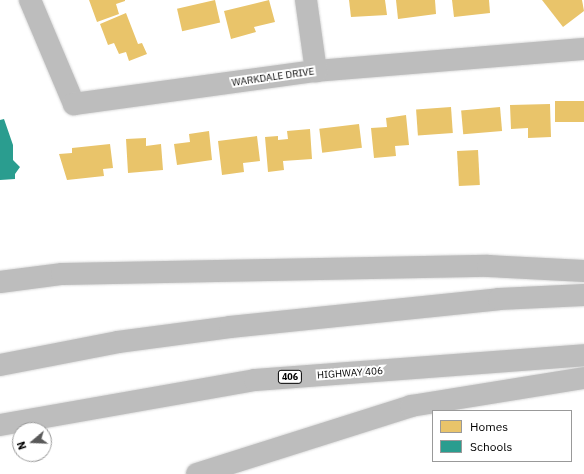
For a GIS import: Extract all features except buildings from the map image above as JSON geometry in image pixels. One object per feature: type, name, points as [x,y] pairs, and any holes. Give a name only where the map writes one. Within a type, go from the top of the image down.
[{"type":"main road","name":"WARKDALE DRIVE","points":[[30,0],[74,104],[316,71],[584,48]]},
{"type":"main road","points":[[306,0],[316,71]]},
{"type":"main road","points":[[0,282],[62,274],[488,266],[584,271]]},
{"type":"main road","points":[[0,365],[118,342],[223,328],[499,298],[584,295]]},
{"type":"main road","name":"HIGHWAY 406","points":[[0,425],[255,380],[584,356]]},
{"type":"main road","points":[[197,474],[411,406],[584,378]]}]
